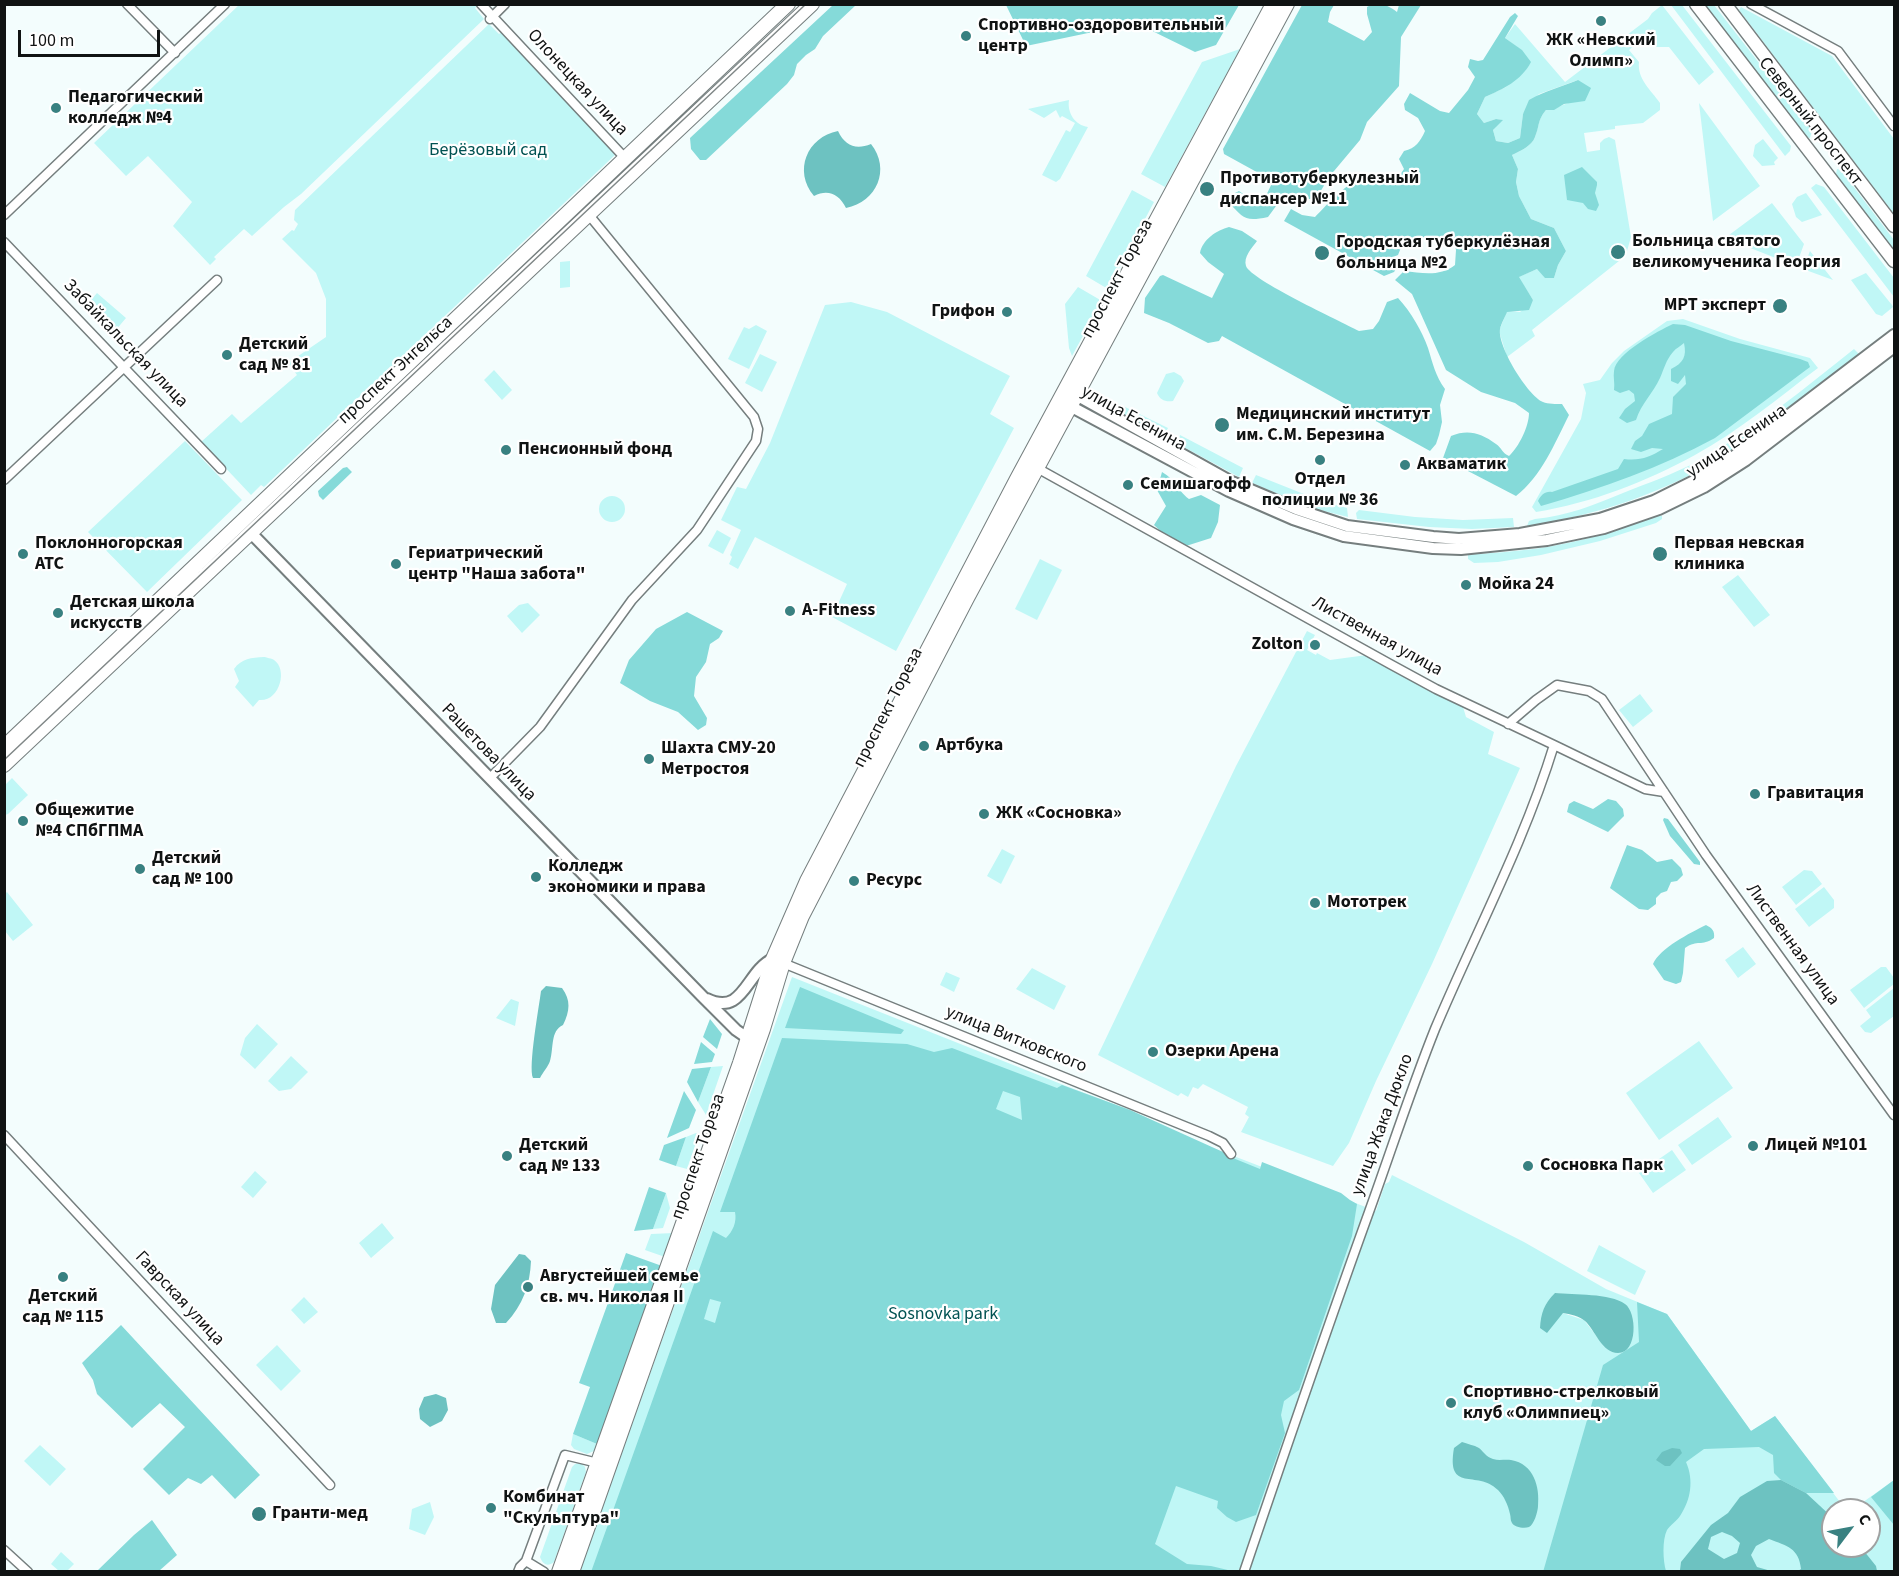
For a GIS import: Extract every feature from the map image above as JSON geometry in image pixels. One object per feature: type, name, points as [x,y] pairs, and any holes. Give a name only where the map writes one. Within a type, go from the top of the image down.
[{"type":"main road","name":"проспект Энгельса","points":[[4,747],[788,4]]},
{"type":"main road","name":"проспект Энгельса","points":[[4,765],[812,4]]},
{"type":"main road","name":"проспект Тореза","points":[[778,961],[1037,468],[1070,399],[1273,4]]},
{"type":"main road","name":"проспект Тореза","points":[[560,1572],[603,1464],[753,1041],[778,961],[807,881],[1017,479],[1070,399],[1287,4]]},
{"type":"main road","name":"Северный проспект","points":[[1696,4],[1894,261]]},
{"type":"main road","name":"Северный проспект","points":[[1725,4],[1894,226]]},
{"type":"main road","points":[[1806,146],[1813,145],[1821,139],[1823,133]]},
{"type":"main road","points":[[1825,170],[1835,160],[1844,160]]},
{"type":"main road","points":[[241,522],[251,532]]},
{"type":"main road","name":"проспект Тореза","points":[[572,1572],[603,1464]]},
{"type":"street","points":[[127,4],[175,52]]},
{"type":"street","points":[[4,215],[225,4]]},
{"type":"street","name":"Олонецкая улица","points":[[481,4],[491,18],[625,158]]},
{"type":"street","points":[[491,18],[505,4]]},
{"type":"street","points":[[1751,4],[1838,51],[1894,126]]},
{"type":"street","points":[[490,778],[540,728],[632,600],[697,530],[756,441],[758,429],[754,417],[589,215]]},
{"type":"street","name":"Забайкальская улица","points":[[4,242],[221,469]]},
{"type":"street","points":[[4,480],[217,280]]},
{"type":"street","name":"улица Есенина","points":[[1070,399],[1232,482],[1296,509],[1347,526],[1433,537],[1459,538],[1520,534],[1600,519],[1654,501],[1698,479],[1739,453],[1894,335]]},
{"type":"street","name":"улица Есенина","points":[[1070,399],[1229,491],[1293,519],[1344,536],[1433,548],[1461,549],[1547,540],[1604,528],[1659,509],[1704,487],[1746,460],[1894,347]]},
{"type":"street","name":"Лиственная улица","points":[[1037,468],[1381,659],[1509,724],[1557,685],[1589,691],[1602,699],[1706,855],[1894,1115]]},
{"type":"street","name":"Рашетова улица","points":[[251,532],[702,996],[753,1041]]},
{"type":"street","points":[[1509,724],[1645,789],[1664,792]]},
{"type":"street","name":"улица Жака Дюкло","points":[[1244,1572],[1412,1090],[1435,1029],[1500,886],[1554,745]]},
{"type":"street","points":[[702,996],[721,1003],[733,1001],[744,991],[764,964],[778,961]]},
{"type":"street","name":"улица Витковского","points":[[778,961],[1209,1136],[1223,1143],[1231,1154]]},
{"type":"street","name":"Гаврская улица","points":[[4,1135],[330,1485]]},
{"type":"street","points":[[544,1572],[521,1566],[565,1455],[603,1464]]},
{"type":"street","points":[[4,1550],[28,1572]]},
{"type":"green space","name":"Берёзовый сад","points":[[240,4],[476,5],[475,8],[484,19],[301,194],[252,236],[244,229],[214,257],[216,259],[210,265],[173,226],[192,202],[148,156],[126,176],[94,143]]},
{"type":"green space","points":[[1375,4],[1383,5],[1397,12],[1399,5],[1421,5],[1401,37],[1399,86],[1367,122],[1360,140],[1329,177],[1319,194],[1310,199],[1282,198],[1268,217],[1249,219],[1241,215],[1228,202],[1233,194],[1239,191],[1257,204],[1263,202],[1273,181],[1224,154],[1223,149],[1302,5],[1334,5],[1328,22],[1364,41],[1372,32],[1367,7]]},
{"type":"green space","points":[[833,5],[856,5],[823,36],[815,49],[797,64],[794,75],[787,84],[706,160],[700,160],[691,149],[690,138]]},
{"type":"green space","points":[[1006,5],[1239,5],[1216,45],[1195,52],[1136,23],[1026,46]]},
{"type":"green space","points":[[1662,5],[1714,72],[1699,85],[1669,47],[1656,47],[1646,36],[1629,50],[1639,62],[1642,79],[1660,103],[1660,110],[1643,123],[1584,133],[1587,152],[1600,150],[1600,143],[1604,139],[1609,137],[1615,140],[1631,237],[1627,251],[1619,261],[1532,330],[1535,336],[1507,357],[1499,331],[1507,311],[1520,312],[1533,300],[1518,277],[1537,269],[1554,278],[1566,251],[1554,228],[1531,219],[1519,196],[1516,182],[1518,169],[1512,155],[1531,143],[1537,133],[1540,119],[1547,109],[1572,102],[1578,80],[1539,94],[1523,114],[1520,138],[1508,143],[1496,141],[1493,130],[1502,120],[1496,119],[1484,123],[1477,114],[1485,97],[1506,87],[1521,50],[1505,38],[1515,24],[1565,82],[1648,19]]},
{"type":"green space","points":[[1671,5],[1682,5],[1791,146],[1785,156]]},
{"type":"green space","points":[[1703,5],[1714,5],[1812,131],[1810,138],[1805,137]]},
{"type":"green space","points":[[1741,7],[1832,56],[1894,139],[1894,214],[1739,10]]},
{"type":"green space","points":[[1515,13],[1518,16],[1505,38],[1522,50],[1531,62],[1517,79],[1485,97],[1477,114],[1484,123],[1496,119],[1503,120],[1493,130],[1496,141],[1508,143],[1520,138],[1523,114],[1529,100],[1578,80],[1591,88],[1585,101],[1546,110],[1531,143],[1512,155],[1518,169],[1516,182],[1519,196],[1531,219],[1554,228],[1566,251],[1554,278],[1545,278],[1537,269],[1519,277],[1533,300],[1529,310],[1507,312],[1500,329],[1500,337],[1515,370],[1537,398],[1550,404],[1562,404],[1569,415],[1540,469],[1516,496],[1443,458],[1451,436],[1463,433],[1480,435],[1490,440],[1509,456],[1523,436],[1529,413],[1515,403],[1481,392],[1446,370],[1412,294],[1395,280],[1404,271],[1437,273],[1455,265],[1456,250],[1453,239],[1432,241],[1421,236],[1404,240],[1398,255],[1388,259],[1398,266],[1394,272],[1384,276],[1284,221],[1291,209],[1302,215],[1315,217],[1339,193],[1360,179],[1369,178],[1393,185],[1404,169],[1399,159],[1404,151],[1417,144],[1425,131],[1418,118],[1405,110],[1404,104],[1410,93],[1440,111],[1449,113],[1468,90],[1475,77],[1468,67],[1470,59],[1483,60],[1510,17]]},
{"type":"green space","name":"Берёзовый сад","points":[[489,24],[499,34],[502,32],[616,154],[264,487],[261,485],[251,495],[201,442],[232,414],[241,423],[297,375],[288,363],[326,337],[326,299],[316,273],[282,239],[292,230],[294,231],[298,224],[294,220],[295,210]]},
{"type":"green space","points":[[1240,49],[1165,187],[1141,174],[1202,62]]},
{"type":"green space","points":[[1069,100],[1069,109],[1073,118],[1079,124],[1088,127],[1060,179],[1056,182],[1042,175],[1066,130],[1070,132],[1075,123],[1062,116],[1060,118],[1056,110],[1044,118],[1028,109]]},
{"type":"green space","points":[[1699,103],[1760,186],[1713,221]]},
{"type":"green space","points":[[1763,139],[1778,158],[1774,162],[1775,165],[1762,166],[1753,156],[1755,145]]},
{"type":"green space","points":[[1582,167],[1597,182],[1595,193],[1599,205],[1596,211],[1588,209],[1583,203],[1567,200],[1564,175]]},
{"type":"green space","points":[[1837,169],[1841,170],[1894,240],[1894,250],[1836,174]]},
{"type":"green space","points":[[1816,184],[1824,187],[1894,278],[1894,297],[1811,188]]},
{"type":"green space","points":[[1132,190],[1154,202],[1108,289],[1086,276]]},
{"type":"green space","points":[[1806,193],[1822,215],[1802,222],[1796,217],[1792,204],[1797,197]]},
{"type":"green space","points":[[1772,203],[1804,244],[1796,266],[1725,238]]},
{"type":"green space","points":[[1229,227],[1242,231],[1257,241],[1248,253],[1245,263],[1263,281],[1359,331],[1373,329],[1387,302],[1398,298],[1419,328],[1445,389],[1440,405],[1442,422],[1439,435],[1430,451],[1222,336],[1219,341],[1208,343],[1144,313],[1145,298],[1163,275],[1212,298],[1224,274],[1200,253],[1201,248],[1211,236]]},
{"type":"green space","points":[[1810,251],[1833,280],[1803,269]]},
{"type":"green space","points":[[570,261],[570,287],[560,288],[560,262]]},
{"type":"green space","points":[[1866,273],[1893,307],[1882,316],[1876,314],[1851,280]]},
{"type":"green space","points":[[1078,287],[1102,301],[1072,356],[1069,348],[1065,304]]},
{"type":"green space","points":[[97,293],[126,318],[115,331],[86,306]]},
{"type":"green space","points":[[851,302],[887,312],[1010,376],[990,414],[1014,428],[896,651],[832,617],[847,584],[755,537],[738,569],[729,564],[732,557],[730,555],[741,530],[721,520],[737,487],[746,489],[770,443],[825,305]]},
{"type":"green space","points":[[1683,319],[1740,339],[1810,358],[1818,368],[1727,436],[1676,465],[1638,483],[1598,497],[1536,512],[1532,507],[1581,419],[1586,393],[1583,384],[1600,380],[1624,351],[1667,321]]},
{"type":"green space","points":[[1673,324],[1685,325],[1731,341],[1800,359],[1808,362],[1810,367],[1715,438],[1694,449],[1630,476],[1541,506],[1538,501],[1545,493],[1618,469],[1624,459],[1645,458],[1663,449],[1652,448],[1641,452],[1631,449],[1649,424],[1672,414],[1673,397],[1686,384],[1685,375],[1678,384],[1671,381],[1671,369],[1681,362],[1684,356],[1684,343],[1669,358],[1636,420],[1627,423],[1619,418],[1635,401],[1634,394],[1629,390],[1620,393],[1614,390],[1614,373],[1616,364],[1630,350],[1648,337]]},
{"type":"green space","points":[[756,325],[767,331],[749,369],[728,359],[744,327],[749,329]]},
{"type":"green space","points":[[1854,349],[1861,356],[1762,431],[1705,468],[1631,500],[1580,515],[1527,526],[1529,521],[1535,519],[1569,513],[1591,506],[1698,461],[1759,422]]},
{"type":"green space","points":[[760,354],[777,362],[762,392],[745,383]]},
{"type":"green space","points":[[494,370],[512,390],[502,400],[484,380]]},
{"type":"green space","points":[[1174,372],[1184,381],[1173,401],[1165,401],[1157,393],[1166,374]]},
{"type":"green space","points":[[1117,403],[1168,428],[1163,437],[1113,410]]},
{"type":"green space","points":[[1180,435],[1243,468],[1239,477],[1178,444]]},
{"type":"green space","points":[[185,441],[242,500],[147,592],[88,532]]},
{"type":"green space","points":[[347,467],[352,472],[323,500],[318,491]]},
{"type":"green space","points":[[1162,472],[1189,499],[1201,495],[1220,505],[1218,522],[1211,538],[1186,546],[1167,537],[1154,525],[1166,506],[1157,490]]},
{"type":"green space","points":[[1256,475],[1324,502],[1347,508],[1348,517],[1312,508],[1252,483]]},
{"type":"green space","points":[[612,496],[621,500],[625,509],[621,518],[612,522],[603,518],[599,509],[603,500]]},
{"type":"green space","points":[[1359,510],[1463,520],[1513,518],[1514,527],[1472,529],[1429,527],[1357,519],[1356,513]]},
{"type":"green space","points":[[1654,515],[1662,516],[1662,519],[1600,541],[1541,555],[1498,562],[1474,563],[1468,559],[1468,554],[1520,551],[1572,542],[1606,533]]},
{"type":"green space","points":[[717,530],[731,538],[723,554],[708,546]]},
{"type":"green space","points":[[1040,559],[1062,570],[1037,620],[1015,609]]},
{"type":"green space","points":[[1738,575],[1770,615],[1754,627],[1722,587]]},
{"type":"green space","points":[[528,603],[540,615],[522,633],[507,616],[519,605]]},
{"type":"green space","points":[[687,612],[723,631],[719,638],[710,644],[706,662],[696,677],[694,696],[707,718],[706,725],[698,730],[678,712],[650,701],[620,683],[629,660],[656,629]]},
{"type":"green space","name":"Мототрек","points":[[1307,631],[1315,635],[1307,650],[1316,655],[1317,653],[1330,660],[1367,655],[1463,707],[1466,717],[1494,732],[1488,754],[1520,768],[1349,1143],[1333,1166],[1241,1132],[1249,1117],[1245,1114],[1248,1107],[1203,1084],[1198,1089],[1193,1087],[1188,1097],[1181,1093],[1178,1096],[1098,1055],[1236,766]]},
{"type":"green space","points":[[264,657],[278,664],[281,670],[280,684],[272,696],[259,700],[253,707],[235,687],[239,681],[234,669],[251,658]]},
{"type":"green space","points":[[1640,694],[1653,711],[1633,727],[1619,710]]},
{"type":"green space","points":[[12,778],[28,795],[5,815],[5,785]]},
{"type":"green space","points":[[1608,799],[1616,801],[1623,809],[1624,816],[1608,832],[1567,812],[1569,804],[1574,801],[1593,809]]},
{"type":"green space","points":[[1664,818],[1668,819],[1700,865],[1694,864],[1670,836]]},
{"type":"green space","points":[[1627,845],[1642,850],[1657,862],[1672,859],[1681,868],[1683,875],[1677,881],[1671,882],[1667,891],[1656,898],[1656,904],[1648,910],[1639,909],[1610,888]]},
{"type":"green space","points":[[1002,849],[1015,856],[1001,884],[987,876]]},
{"type":"green space","points":[[1804,870],[1812,871],[1822,884],[1796,905],[1782,887]]},
{"type":"green space","points":[[1824,887],[1834,900],[1834,908],[1809,927],[1795,909]]},
{"type":"green space","points":[[7,892],[33,925],[13,941],[5,931],[5,894]]},
{"type":"green space","points":[[1706,925],[1713,930],[1714,938],[1685,948],[1681,982],[1676,984],[1664,980],[1653,964],[1657,958],[1676,942]]},
{"type":"green space","points":[[1743,947],[1756,964],[1738,978],[1725,960]]},
{"type":"green space","points":[[1881,967],[1886,967],[1894,978],[1894,984],[1864,1008],[1850,990]]},
{"type":"green space","points":[[1032,968],[1066,986],[1054,1010],[1016,989]]},
{"type":"green space","points":[[946,972],[960,978],[954,992],[940,985]]},
{"type":"green space","name":"Sosnovka park","points":[[792,977],[1130,1110],[1200,1143],[1376,1211],[1385,1184],[1389,1182],[1392,1175],[1524,1242],[1606,1289],[1667,1314],[1751,1431],[1775,1416],[1837,1498],[1821,1498],[1821,1558],[1881,1558],[1881,1498],[1869,1498],[1894,1480],[1894,1571],[579,1572]],"holes":[[[1555,1293],[1579,1296],[1605,1347],[1584,1320],[1563,1313]]]},
{"type":"green space","points":[[800,987],[904,1030],[901,1034],[785,1028]]},
{"type":"green space","points":[[1894,988],[1894,1016],[1871,1033],[1865,1032],[1860,1026],[1871,1017],[1866,1010]]},
{"type":"green space","points":[[511,999],[519,1002],[515,1026],[496,1018]]},
{"type":"green space","points":[[710,1019],[722,1034],[717,1049],[703,1037]]},
{"type":"green space","points":[[257,1024],[278,1044],[255,1069],[240,1055],[245,1038]]},
{"type":"green space","name":"Sosnovka park","points":[[782,1038],[907,1044],[934,1052],[952,1048],[1057,1088],[1062,1085],[1130,1110],[1228,1156],[1260,1169],[1262,1162],[1341,1193],[1357,1204],[1352,1236],[1299,1390],[1284,1401],[1281,1415],[1285,1433],[1256,1515],[1236,1522],[1217,1508],[1218,1501],[1176,1486],[1155,1544],[1187,1564],[1232,1571],[591,1572],[713,1231],[726,1238],[734,1226],[735,1212],[720,1212]],"holes":[[[1003,1091],[1020,1097],[1022,1120],[996,1109]],[[710,1299],[721,1302],[715,1323],[704,1319]]]},
{"type":"green space","points":[[1699,1041],[1733,1088],[1659,1140],[1626,1093]]},
{"type":"green space","points":[[701,1042],[715,1054],[712,1062],[694,1064]]},
{"type":"green space","points":[[291,1056],[308,1072],[291,1089],[279,1091],[268,1081]]},
{"type":"green space","points":[[723,1066],[706,1115],[698,1102],[711,1067]]},
{"type":"green space","points":[[711,1067],[698,1102],[687,1082],[692,1069]]},
{"type":"green space","points":[[684,1091],[696,1110],[689,1128],[667,1138]]},
{"type":"green space","points":[[1718,1117],[1732,1137],[1692,1165],[1678,1145]]},
{"type":"green space","points":[[699,1134],[687,1169],[676,1166],[686,1137]]},
{"type":"green space","points":[[686,1137],[676,1166],[659,1160],[664,1145]]},
{"type":"green space","points":[[1672,1150],[1686,1170],[1653,1193],[1639,1173]]},
{"type":"green space","points":[[255,1171],[267,1182],[253,1198],[241,1187]]},
{"type":"green space","points":[[649,1187],[666,1193],[653,1229],[634,1231]]},
{"type":"green space","points":[[666,1193],[670,1208],[663,1228],[653,1229]]},
{"type":"green space","points":[[382,1223],[394,1238],[371,1258],[359,1243]]},
{"type":"green space","points":[[674,1233],[665,1257],[645,1250],[651,1234]]},
{"type":"green space","points":[[1599,1245],[1646,1271],[1635,1295],[1587,1271]]},
{"type":"green space","points":[[626,1253],[662,1266],[597,1444],[573,1434],[590,1387],[579,1383]]},
{"type":"green space","points":[[304,1297],[318,1312],[304,1324],[291,1310]]},
{"type":"green space","points":[[1637,1302],[1667,1314],[1751,1431],[1775,1416],[1834,1493],[1806,1493],[1781,1480],[1774,1473],[1773,1455],[1759,1447],[1704,1449],[1686,1462],[1691,1483],[1689,1497],[1679,1518],[1665,1534],[1666,1571],[1543,1572],[1603,1365],[1639,1342]]},
{"type":"green space","points":[[121,1325],[260,1475],[235,1499],[212,1475],[201,1484],[188,1478],[169,1495],[143,1469],[185,1427],[160,1403],[132,1428],[97,1394],[93,1380],[82,1363]]},
{"type":"green space","points":[[277,1345],[301,1371],[281,1391],[256,1365]]},
{"type":"green space","points":[[573,1434],[597,1444],[594,1451],[587,1454],[574,1449],[571,1445]]},
{"type":"green space","points":[[40,1445],[66,1469],[50,1486],[24,1461]]},
{"type":"green space","points":[[581,1463],[586,1472],[554,1562],[546,1564],[540,1557],[572,1467]]},
{"type":"green space","points":[[1894,1480],[1894,1525],[1881,1509],[1881,1498],[1871,1497]]},
{"type":"green space","points":[[430,1502],[434,1517],[425,1535],[409,1529],[412,1509]]},
{"type":"green space","points":[[152,1520],[177,1555],[159,1571],[97,1571],[134,1535]]},
{"type":"green space","points":[[61,1552],[74,1564],[67,1571],[59,1571],[51,1564]]},
{"type":"shaded area","points":[[838,131],[844,140],[852,145],[860,147],[871,144],[880,164],[878,183],[873,192],[857,205],[846,208],[833,194],[824,193],[814,196],[805,176],[806,156],[811,148],[827,134]]},
{"type":"shaded area","points":[[546,986],[562,988],[567,997],[568,1010],[563,1025],[554,1036],[548,1065],[540,1078],[533,1078],[532,1062],[536,1023],[541,991]]},
{"type":"shaded area","points":[[519,1254],[525,1255],[531,1261],[527,1286],[512,1316],[506,1323],[496,1323],[491,1309],[495,1285]]},
{"type":"shaded area","points":[[1555,1293],[1601,1296],[1625,1304],[1632,1315],[1634,1332],[1629,1346],[1625,1351],[1612,1352],[1603,1345],[1585,1321],[1569,1314],[1563,1313],[1547,1333],[1540,1328],[1544,1309]]},
{"type":"shaded area","points":[[436,1394],[446,1398],[448,1410],[442,1421],[430,1427],[420,1419],[419,1409],[424,1397]]},
{"type":"shaded area","points":[[1462,1442],[1479,1448],[1493,1459],[1519,1462],[1530,1471],[1538,1491],[1538,1508],[1531,1526],[1522,1528],[1513,1524],[1504,1498],[1490,1484],[1459,1476],[1453,1462],[1454,1448]]},
{"type":"shaded area","points":[[1672,1448],[1680,1449],[1682,1453],[1670,1466],[1665,1466],[1656,1460],[1662,1452]]},
{"type":"shaded area","points":[[1781,1480],[1806,1493],[1821,1507],[1821,1558],[1870,1558],[1877,1571],[1798,1571],[1801,1569],[1800,1562],[1795,1552],[1769,1539],[1756,1546],[1751,1555],[1757,1567],[1771,1571],[1682,1572],[1681,1562],[1711,1525],[1728,1513],[1740,1497],[1767,1481]],"holes":[[[1722,1532],[1732,1536],[1740,1543],[1737,1553],[1724,1559],[1708,1549],[1711,1537]]]},
{"type":"tram line","points":[[4,760],[806,4]]},
{"type":"place","name":"ЖК «Невский Олимп»","points":[[1601,21]]},
{"type":"place","name":"Спортивно-оздоровительный центр","points":[[966,36]]},
{"type":"place","name":"Педагогический колледж №4","points":[[56,108]]},
{"type":"place","name":"Противотуберкулезный диспансер №11","points":[[1207,189]]},
{"type":"place","name":"Больница святого великомученика Георгия","points":[[1618,252]]},
{"type":"place","name":"Городская туберкулёзная больница №2","points":[[1322,253]]},
{"type":"place","name":"МРТ эксперт","points":[[1780,306]]},
{"type":"place","name":"Грифон","points":[[1007,312]]},
{"type":"place","name":"Детский сад № 81","points":[[227,355]]},
{"type":"place","name":"Медицинский институт им. С.М. Березина","points":[[1222,425]]},
{"type":"place","name":"Пенсионный фонд","points":[[506,450]]},
{"type":"place","name":"Отдел полиции № 36","points":[[1320,460]]},
{"type":"place","name":"Акваматик","points":[[1405,465]]},
{"type":"place","name":"Семишагофф","points":[[1128,485]]},
{"type":"place","name":"Поклонногорская АТС","points":[[23,554]]},
{"type":"place","name":"Первая невская клиника","points":[[1660,554]]},
{"type":"place","name":"Гериатрический центр \"Наша забота\"","points":[[396,564]]},
{"type":"place","name":"Мойка 24","points":[[1466,585]]},
{"type":"place","name":"A-Fitness","points":[[790,611]]},
{"type":"place","name":"Детская школа искусств","points":[[58,613]]},
{"type":"place","name":"Zolton","points":[[1315,645]]},
{"type":"place","name":"Артбука","points":[[924,746]]},
{"type":"place","name":"Шахта СМУ-20 Метростоя","points":[[649,759]]},
{"type":"place","name":"Гравитация","points":[[1755,794]]},
{"type":"place","name":"ЖК «Сосновка»","points":[[984,814]]},
{"type":"place","name":"Общежитие №4 СПбГПМА","points":[[23,821]]},
{"type":"place","name":"Детский сад № 100","points":[[140,869]]},
{"type":"place","name":"Колледж экономики и права","points":[[536,877]]},
{"type":"place","name":"Ресурс","points":[[854,881]]},
{"type":"place","name":"Мототрек","points":[[1315,903]]},
{"type":"place","name":"Озерки Арена","points":[[1153,1052]]},
{"type":"place","name":"Лицей №101","points":[[1753,1146]]},
{"type":"place","name":"Детский сад № 133","points":[[507,1156]]},
{"type":"place","name":"Сосновка Парк","points":[[1528,1166]]},
{"type":"place","name":"Детский сад № 115","points":[[63,1277]]},
{"type":"place","name":"Августейшей семье св. мч. Николая II","points":[[528,1287]]},
{"type":"place","name":"Спортивно-стрелковый клуб «Олимпиец»","points":[[1451,1403]]},
{"type":"place","name":"Комбинат \"Скульптура\"","points":[[491,1508]]},
{"type":"place","name":"Гранти-мед","points":[[259,1514]]}]
